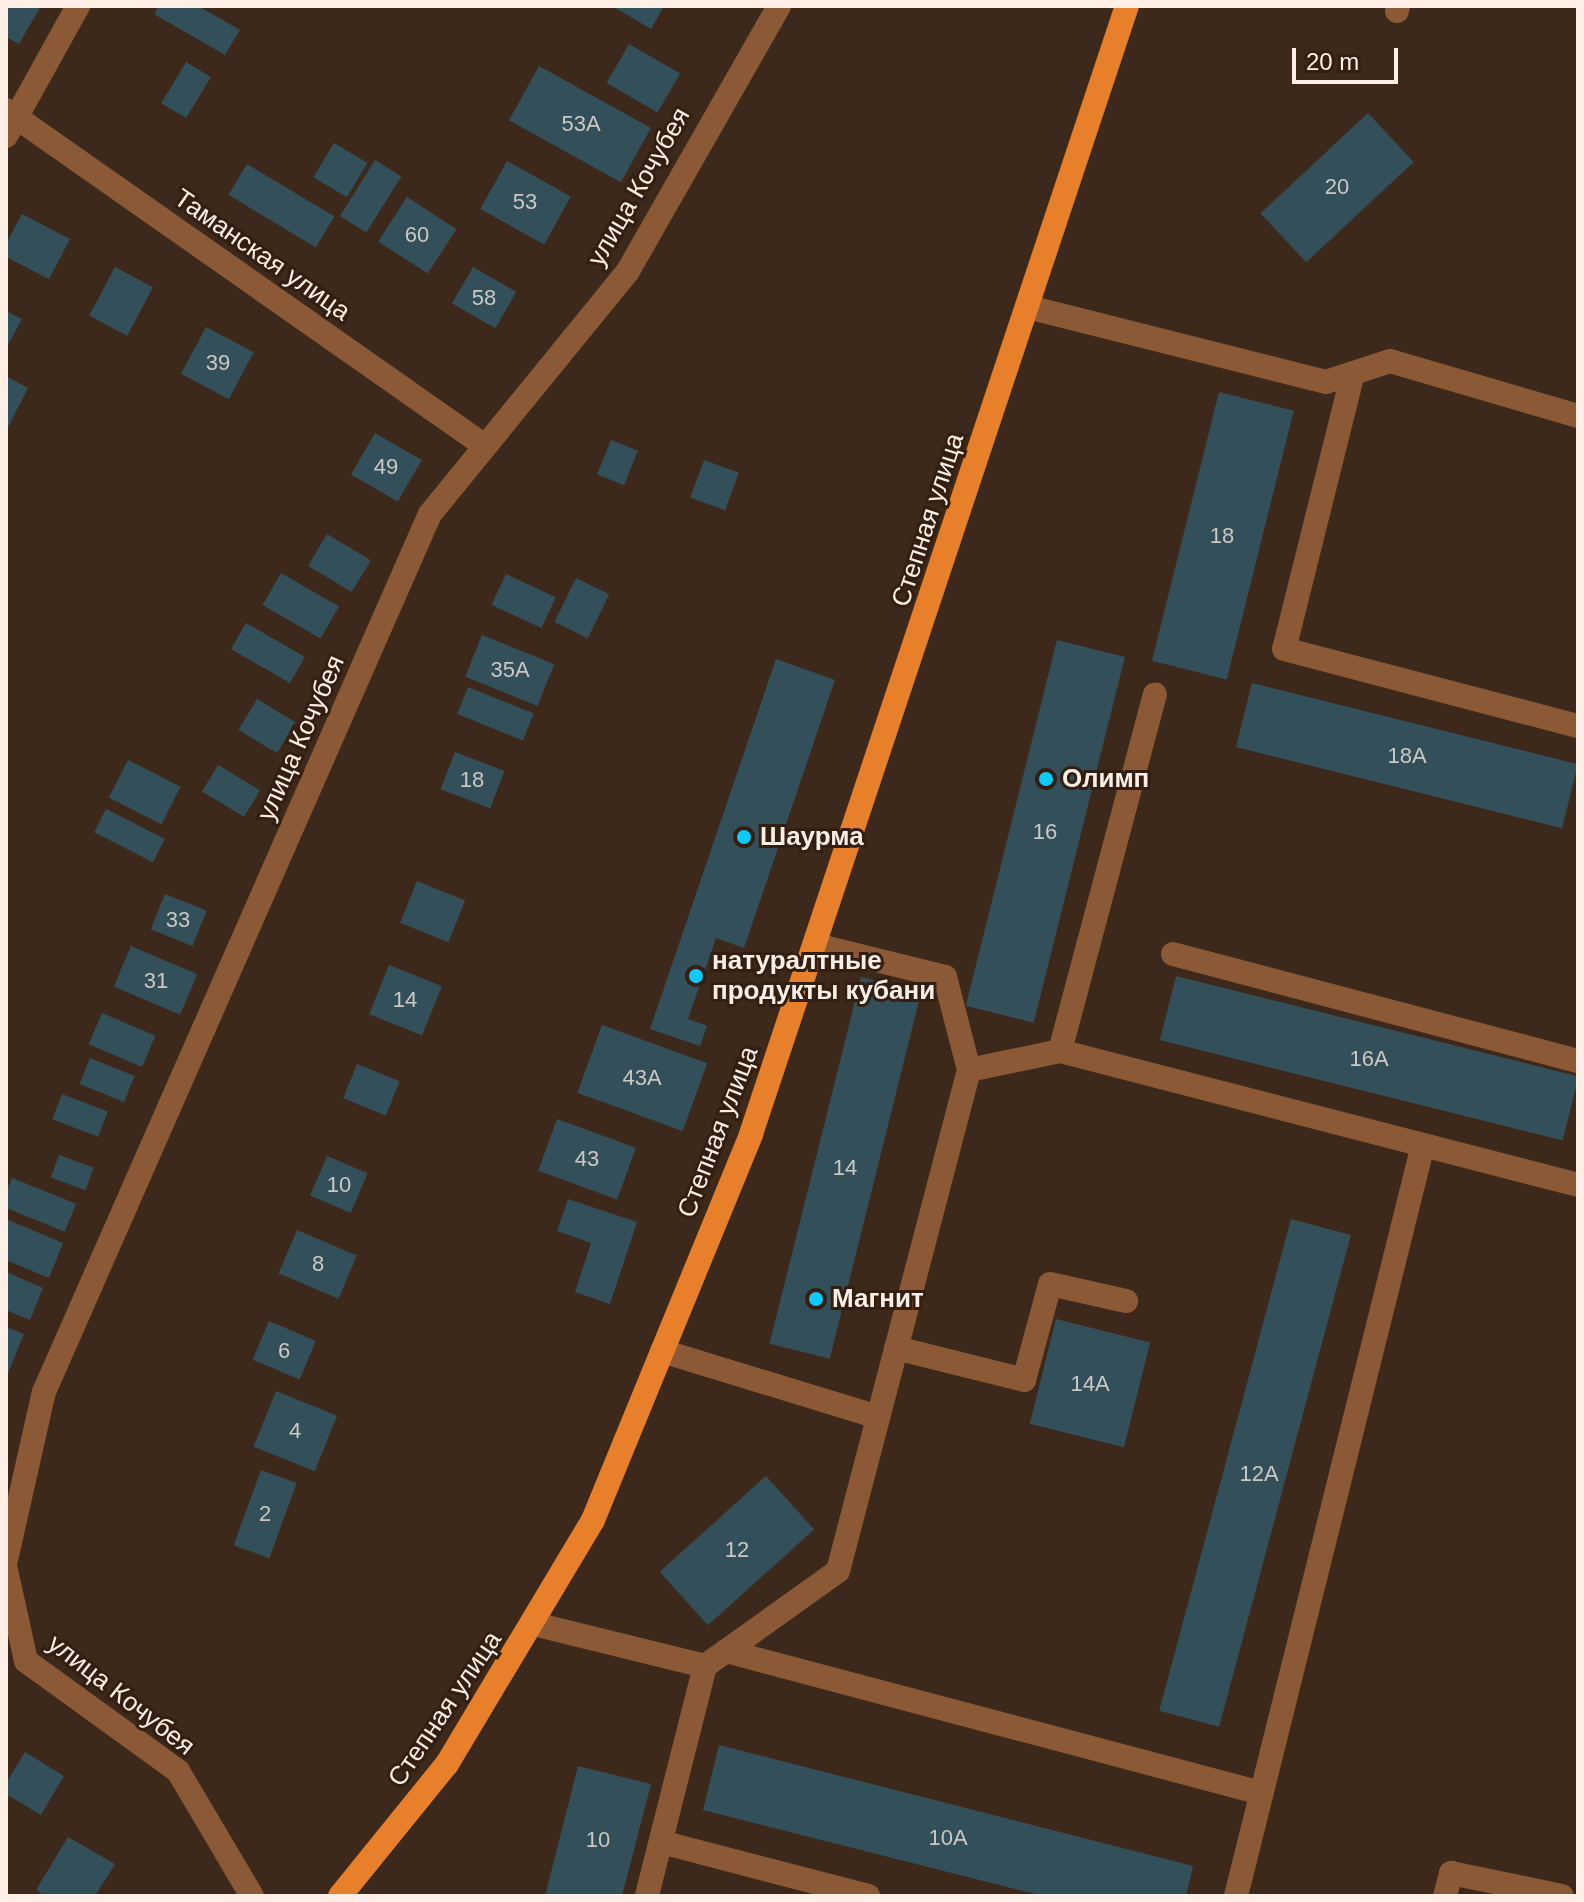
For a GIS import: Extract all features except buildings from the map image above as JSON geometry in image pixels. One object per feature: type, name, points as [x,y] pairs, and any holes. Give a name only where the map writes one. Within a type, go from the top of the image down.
[{"type":"main road","name":"Степная улица","points":[[340,1896],[447,1764],[534,1624],[593,1520],[751,1134],[1127,6]]},
{"type":"street","points":[[9,121],[78,6]]},
{"type":"street","name":"улица Кочубея","points":[[6,1560],[44,1392],[430,514],[628,271],[779,6]]},
{"type":"street","name":"Таманская улица","points":[[9,121],[485,446]]},
{"type":"street","points":[[1028,307],[1326,382],[1390,361],[1578,416]]},
{"type":"street","points":[[1353,373],[1284,649],[1578,726]]},
{"type":"street","points":[[1060,1051],[1155,694]]},
{"type":"street","points":[[647,1896],[705,1666],[838,1571],[969,1070],[945,977],[815,945]]},
{"type":"street","points":[[1173,954],[1578,1061]]},
{"type":"street","points":[[969,1070],[1060,1051],[1578,1185]]},
{"type":"street","points":[[1236,1896],[1423,1145]]},
{"type":"street","points":[[896,1348],[1024,1380],[1050,1284],[1126,1301]]},
{"type":"street","points":[[662,1351],[878,1417]]},
{"type":"street","name":"улица Кочубея","points":[[6,1570],[26,1661],[178,1771],[252,1896]]},
{"type":"street","points":[[534,1624],[705,1666]]},
{"type":"street","points":[[726,1651],[1261,1793]]},
{"type":"street","points":[[661,1842],[868,1896]]},
{"type":"street","points":[[1445,1896],[1451,1873],[1562,1896]]},
{"type":"place","name":"Олимп","points":[[1046,779]]},
{"type":"place","name":"Шаурма","points":[[744,837]]},
{"type":"place","name":"натуралтные продукты кубани","points":[[696,976]]},
{"type":"place","name":"Магнит","points":[[816,1299]]}]
